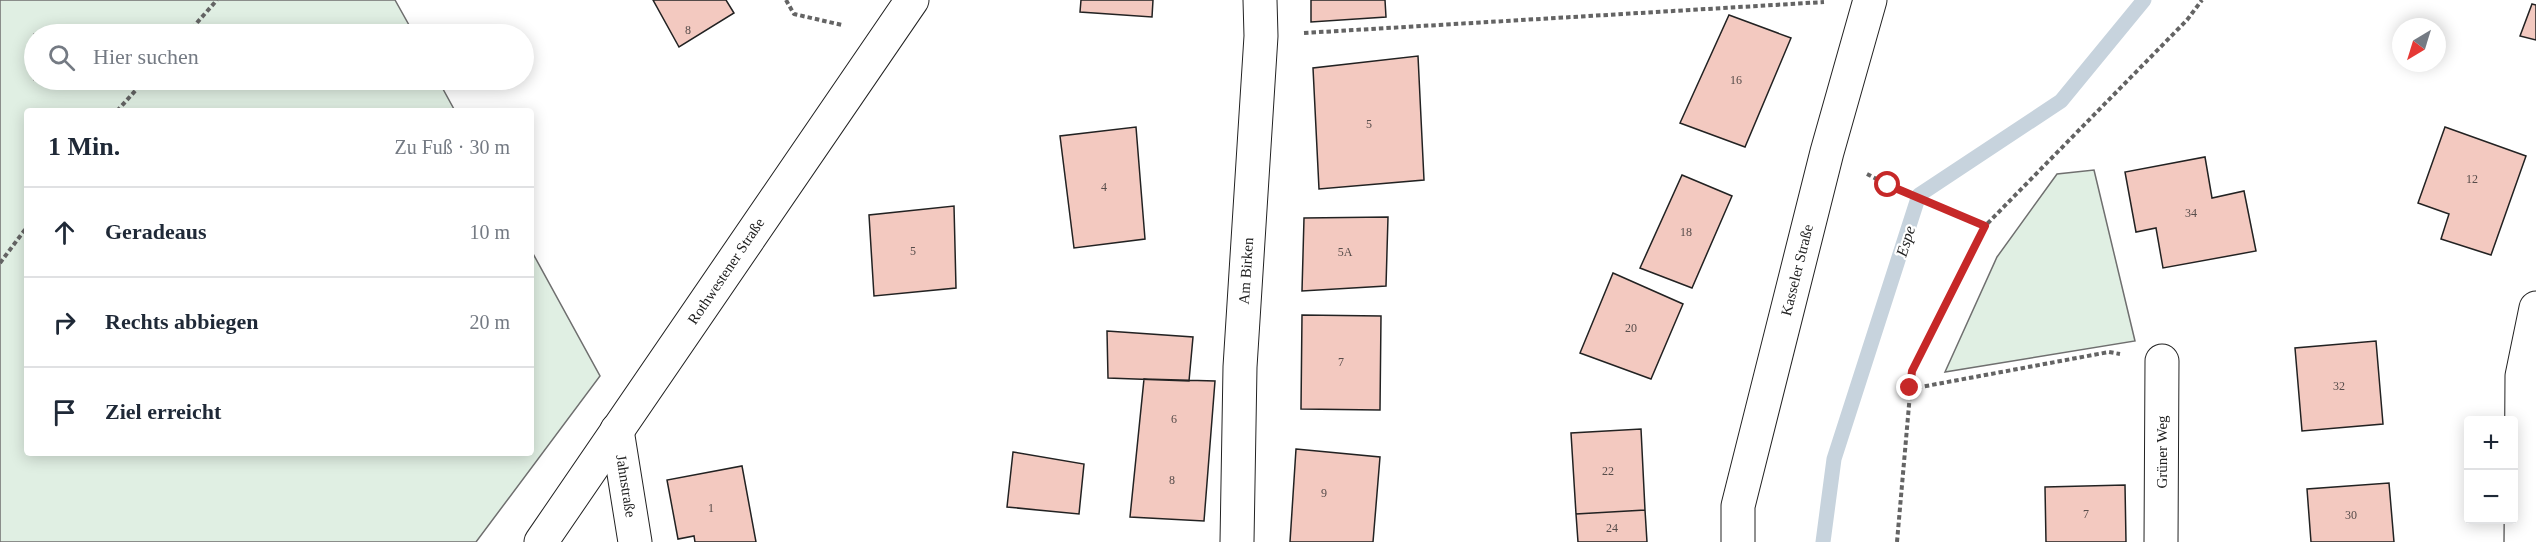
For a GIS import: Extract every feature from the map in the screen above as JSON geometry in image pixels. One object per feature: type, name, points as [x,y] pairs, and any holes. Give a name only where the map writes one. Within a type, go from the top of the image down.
[{"type":"street","name":"Rothwestener Straße","points":[[541,542],[912,0]]},
{"type":"street","name":"Am Birken","points":[[1237,542],[1240,367],[1261,36],[1260,0]]},
{"type":"street","name":"Kasseler Straße","points":[[1738,542],[1738,506],[1827,152],[1870,0]]},
{"type":"street","points":[[2521,542],[2529,375],[2536,308]]},
{"type":"street","name":"Grüner Weg","points":[[2161,542],[2162,361]]},
{"type":"street","name":"Jahnstraße","points":[[616,430],[635,542]]},
{"type":"path","points":[[196,24],[217,0]]},
{"type":"path","points":[[786,0],[794,14],[886,35]]},
{"type":"path","points":[[1897,542],[1912,371],[1985,226],[2187,20],[2202,0]]},
{"type":"path","points":[[1261,36],[1826,2]]},
{"type":"path","points":[[120,108],[137,90]]},
{"type":"path","points":[[1858,169],[1888,185],[1985,226]]},
{"type":"path","points":[[0,262],[24,231]]},
{"type":"path","points":[[1910,388],[2109,352],[2162,361]]},
{"type":"green space","points":[[0,0],[395,0],[408,24],[24,24],[24,90],[443,90],[453,108],[24,108],[24,456],[534,456],[534,255],[600,376],[476,542],[0,542]]},
{"type":"green space","points":[[2094,170],[2135,341],[1945,372],[1997,257],[2057,174]]},
{"type":"building","points":[[653,0],[726,0],[734,13],[679,47]]},
{"type":"building","points":[[1081,0],[1153,0],[1152,17],[1080,12]]},
{"type":"building","points":[[1311,0],[1385,0],[1386,17],[1311,22]]},
{"type":"building","points":[[2532,4],[2536,5],[2536,40],[2520,36]]},
{"type":"building","points":[[1729,15],[1791,38],[1745,147],[1680,123]]},
{"type":"building","points":[[1418,56],[1424,180],[1319,189],[1313,68]]},
{"type":"building","points":[[1136,127],[1145,239],[1074,248],[1060,136]]},
{"type":"building","points":[[2445,127],[2526,156],[2491,255],[2441,239],[2449,214],[2418,203]]},
{"type":"building","points":[[2205,157],[2212,198],[2244,191],[2256,251],[2163,268],[2156,228],[2136,232],[2125,172]]},
{"type":"building","points":[[1682,175],[1732,196],[1692,288],[1640,268]]},
{"type":"building","points":[[954,206],[956,288],[874,296],[869,215]]},
{"type":"building","points":[[1388,217],[1386,286],[1302,291],[1304,218]]},
{"type":"building","points":[[1613,273],[1683,304],[1651,379],[1580,353]]},
{"type":"building","points":[[1302,315],[1381,316],[1380,410],[1301,409]]},
{"type":"building","points":[[1107,331],[1193,337],[1189,381],[1108,378]]},
{"type":"building","points":[[2376,341],[2383,424],[2302,431],[2295,348]]},
{"type":"building","points":[[1144,379],[1215,381],[1204,521],[1130,517]]},
{"type":"building","points":[[1641,429],[1645,510],[1576,514],[1571,433]]},
{"type":"building","points":[[1296,449],[1380,457],[1373,542],[1290,542]]},
{"type":"building","points":[[1013,452],[1084,464],[1079,514],[1007,507]]},
{"type":"building","points":[[742,466],[756,542],[695,542],[694,536],[678,539],[667,480]]},
{"type":"building","points":[[2389,483],[2394,542],[2311,542],[2307,489]]},
{"type":"building","points":[[2125,485],[2126,542],[2046,542],[2045,487]]},
{"type":"building","points":[[1645,510],[1647,542],[1578,542],[1576,514]]},
{"type":"waterway","name":"Espe","points":[[1823,542],[1834,459],[1919,195],[2061,101],[2144,0]]},
{"type":"route","points":[[1888,185],[1985,226],[1912,371],[1910,388]]}]
